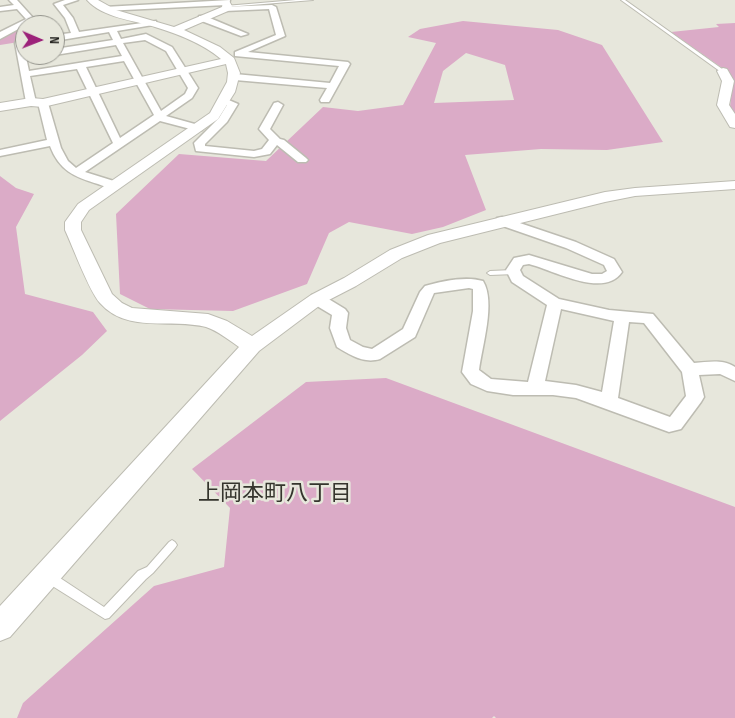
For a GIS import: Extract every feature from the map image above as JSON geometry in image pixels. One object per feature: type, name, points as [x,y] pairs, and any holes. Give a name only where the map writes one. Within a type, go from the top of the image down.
[{"type":"street","points":[[13,0],[28,15]]},
{"type":"street","points":[[74,0],[58,4],[69,18],[76,35]]},
{"type":"street","points":[[98,4],[169,3],[226,5],[241,22]]},
{"type":"street","points":[[98,4],[175,30],[219,50],[236,55],[345,64],[325,100]]},
{"type":"street","points":[[175,30],[226,5]]},
{"type":"street","points":[[0,9],[19,7]]},
{"type":"street","points":[[0,106],[37,102],[92,92],[183,71],[236,55],[280,36],[272,7],[241,22],[202,18]]},
{"type":"street","points":[[10,20],[15,19]]},
{"type":"street","points":[[241,22],[234,77],[224,101],[214,116],[83,207],[73,222],[73,230],[105,298],[111,306],[121,312],[155,318],[207,321],[227,330],[252,346]]},
{"type":"street","points":[[65,37],[152,23]]},
{"type":"street","points":[[0,36],[15,27]]},
{"type":"street","points":[[112,30],[160,116],[198,128]]},
{"type":"street","points":[[65,50],[146,37],[170,49],[193,88],[189,96],[76,173]]},
{"type":"street","points":[[26,74],[128,58]]},
{"type":"street","points":[[26,65],[26,74],[64,165],[76,173],[113,185]]},
{"type":"street","points":[[80,65],[115,140],[120,142]]},
{"type":"street","points":[[723,71],[728,81],[723,105],[735,124]]},
{"type":"street","points":[[234,77],[332,86]]},
{"type":"street","points":[[224,101],[234,104],[223,120],[200,143],[200,149],[259,154],[269,150],[275,140],[264,128],[278,105]]},
{"type":"street","points":[[0,150],[54,142]]},
{"type":"street","points":[[274,142],[280,142],[302,160]]},
{"type":"street","points":[[0,627],[252,346],[317,299],[409,248],[502,221],[585,201],[635,192],[735,185]]},
{"type":"street","points":[[317,299],[340,313],[338,328],[343,343],[360,353],[374,355],[410,333],[427,292],[469,282],[478,284],[482,290],[479,322],[470,372],[474,378],[492,386],[564,389],[669,425],[675,424],[696,397],[690,370],[648,318],[622,317],[555,303],[517,279],[513,272],[517,263],[525,259],[538,260],[564,272],[601,280],[612,276],[616,272],[609,262],[571,245],[502,221]]},
{"type":"street","points":[[535,388],[555,303]]},
{"type":"street","points":[[609,403],[622,317]]},
{"type":"street","points":[[690,370],[722,367],[735,375]]},
{"type":"lane","points":[[226,5],[311,0]]},
{"type":"lane","points":[[623,0],[723,71]]},
{"type":"lane","points":[[490,273],[513,272]]},
{"type":"lane","points":[[46,575],[105,614],[142,575],[150,570],[172,545]]},
{"type":"shaded area","points":[[463,21],[558,30],[602,45],[663,142],[607,150],[541,149],[465,155],[486,210],[443,227],[412,234],[349,222],[329,233],[307,284],[233,311],[150,309],[120,294],[116,214],[179,154],[266,161],[323,107],[358,111],[403,105],[436,43],[408,37],[420,29]],"holes":[[[466,53],[505,65],[514,100],[434,103],[443,71]]]},
{"type":"shaded area","points":[[735,23],[735,117],[730,107],[733,80],[725,70],[671,32],[719,27],[716,24]]},
{"type":"shaded area","points":[[15,29],[15,43],[0,45],[0,38]]},
{"type":"shaded area","points":[[0,176],[16,188],[34,194],[16,227],[25,294],[93,312],[107,331],[82,355],[0,421]]},
{"type":"shaded area","points":[[386,378],[735,507],[735,718],[496,718],[494,716],[492,718],[17,718],[23,703],[154,586],[224,567],[230,508],[192,469],[306,382]]},
{"type":"district","name":"上岡本町八丁目","points":[[275,494]]}]
